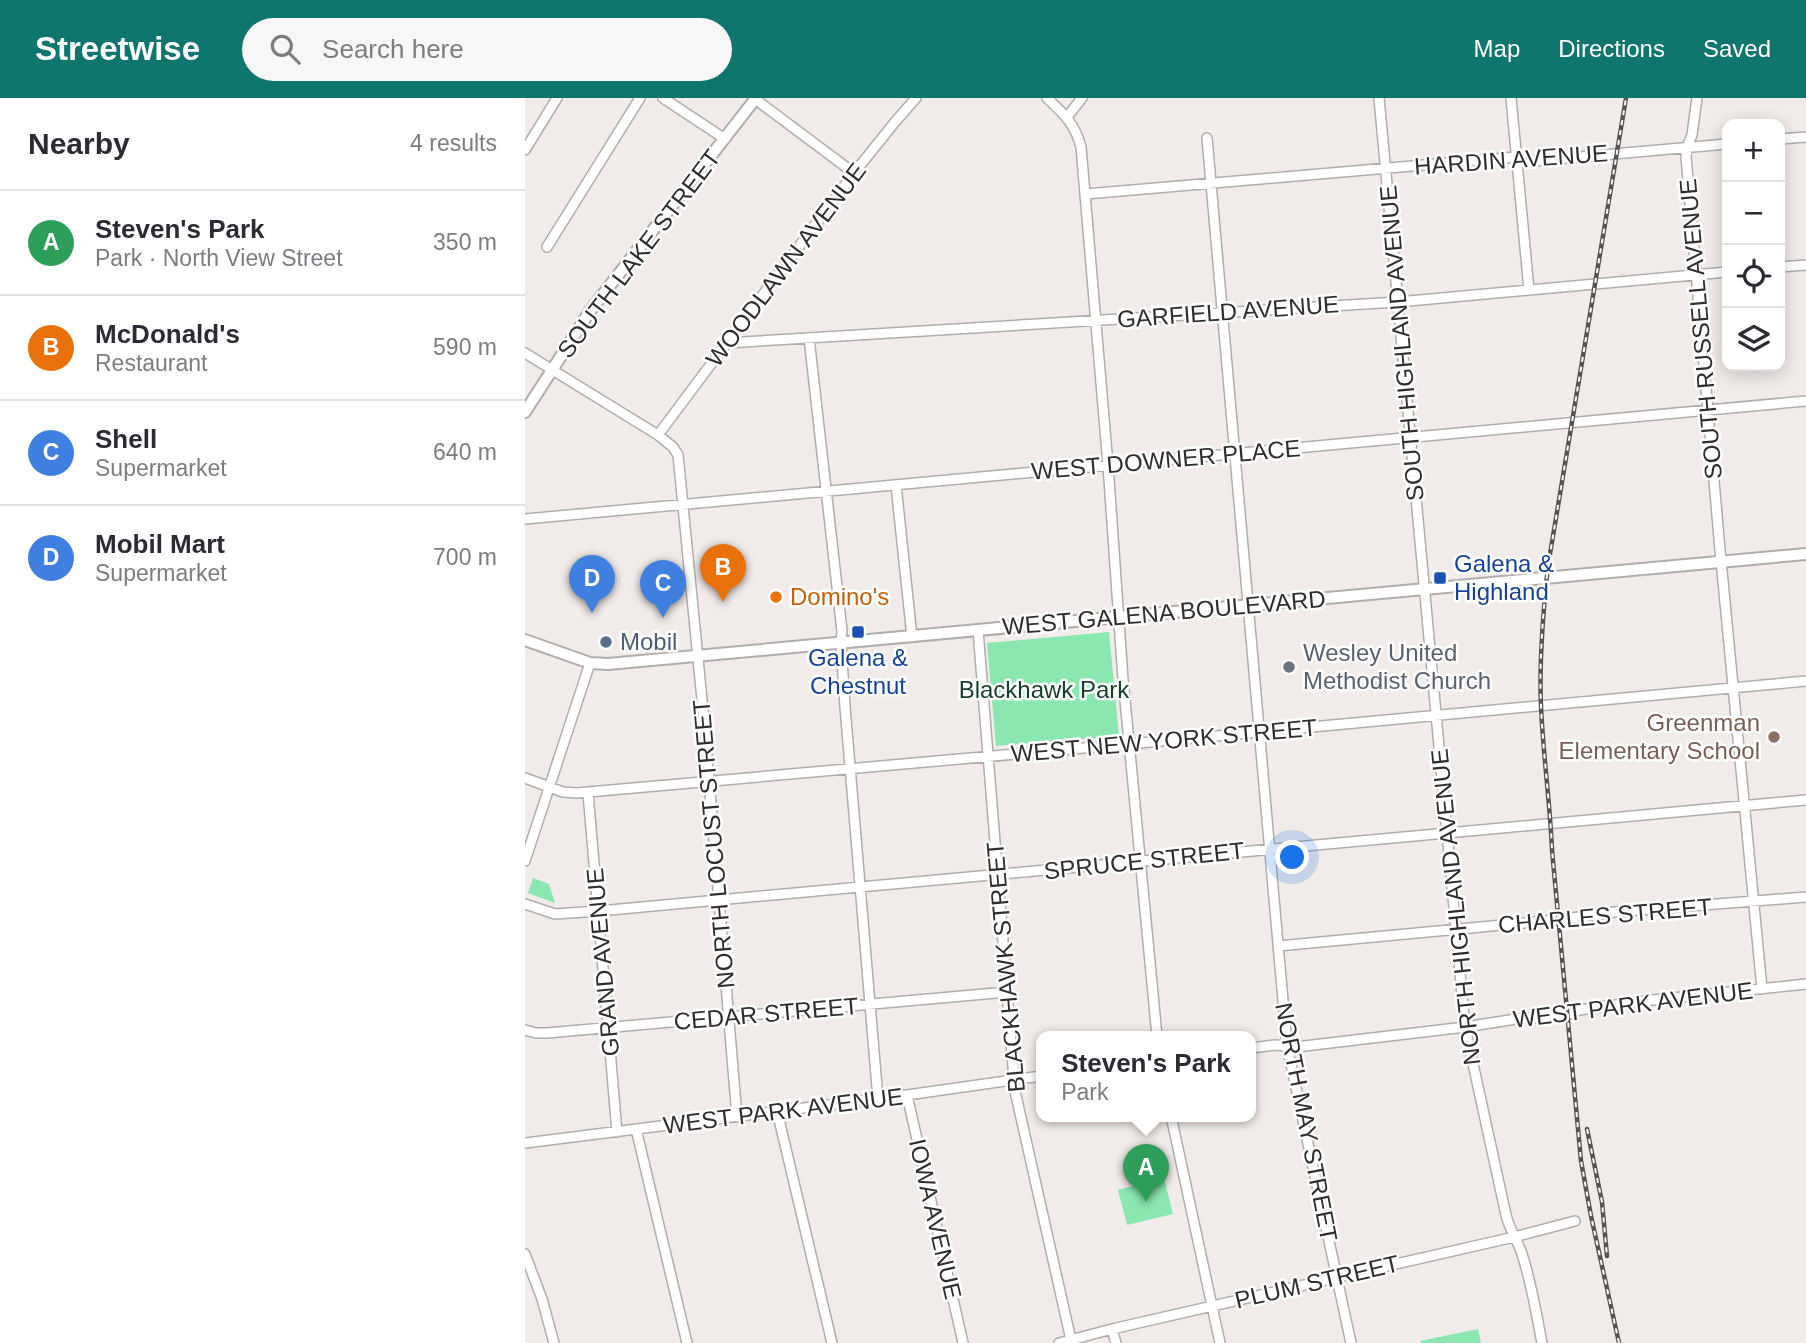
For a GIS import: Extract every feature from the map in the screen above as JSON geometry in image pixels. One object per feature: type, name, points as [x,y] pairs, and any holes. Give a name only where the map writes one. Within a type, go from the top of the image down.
[{"type":"main road","name":"SOUTH LAKE STREET","points":[[525,412],[590,311],[756,98]]},
{"type":"main road","name":"WEST GALENA BOULEVARD","points":[[525,640],[590,663],[608,664],[1806,554]]},
{"type":"street","points":[[525,150],[557,98]]},
{"type":"street","points":[[547,247],[641,98]]},
{"type":"street","points":[[663,98],[725,138]]},
{"type":"street","points":[[756,98],[854,173]]},
{"type":"street","name":"WOODLAWN AVENUE","points":[[658,435],[854,173],[916,98]]},
{"type":"street","points":[[1047,98],[1067,117],[1076,131],[1081,147],[1118,617],[1157,1031]]},
{"type":"street","points":[[1067,117],[1082,98]]},
{"type":"street","name":"SOUTH HIGHLAND AVENUE","points":[[1379,98],[1425,589]]},
{"type":"street","points":[[1511,98],[1529,290]]},
{"type":"street","name":"SOUTH RUSSELL AVENUE","points":[[1697,98],[1686,157],[1707,410],[1762,989]]},
{"type":"street","points":[[1785,139],[1806,137]]},
{"type":"street","name":"NORTH MAY STREET","points":[[1207,138],[1287,1046],[1351,1343]]},
{"type":"street","name":"HARDIN AVENUE","points":[[1086,194],[1516,157],[1534,161],[1722,144]]},
{"type":"street","points":[[1785,267],[1806,265]]},
{"type":"street","name":"GARFIELD AVENUE","points":[[727,343],[1398,302],[1722,272]]},
{"type":"street","points":[[809,338],[842,631],[878,1099]]},
{"type":"street","points":[[525,353],[658,435]]},
{"type":"street","name":"WEST DOWNER PLACE","points":[[525,519],[1806,401]]},
{"type":"street","name":"NORTH LOCUST STREET","points":[[658,435],[673,447],[678,455],[737,1117]]},
{"type":"street","points":[[896,485],[912,636]]},
{"type":"street","name":"NORTH HIGHLAND AVENUE","points":[[1425,589],[1465,1027],[1506,1215],[1520,1248],[1542,1343]]},
{"type":"street","name":"BLACKHAWK STREET","points":[[978,630],[1015,1091],[1071,1340]]},
{"type":"street","points":[[525,860],[590,663]]},
{"type":"street","name":"WEST NEW YORK STREET","points":[[525,778],[569,793],[588,793],[1806,681]]},
{"type":"street","name":"GRAND AVENUE","points":[[588,793],[617,1132]]},
{"type":"street","name":"SPRUCE STREET","points":[[525,904],[555,914],[599,911],[1806,800]]},
{"type":"street","name":"CHARLES STREET","points":[[1278,946],[1614,912],[1806,897]]},
{"type":"street","name":"WEST PARK AVENUE","points":[[1256,1047],[1275,1045],[1296,1047],[1567,1015],[1580,1010],[1653,1000],[1806,984]]},
{"type":"street","name":"CEDAR STREET","points":[[525,1030],[547,1033],[1007,992]]},
{"type":"street","name":"WEST PARK AVENUE","points":[[525,1143],[907,1096],[1036,1077]]},
{"type":"street","name":"IOWA AVENUE","points":[[907,1096],[963,1343]]},
{"type":"street","points":[[778,1111],[832,1343]]},
{"type":"street","points":[[1172,1122],[1220,1343]]},
{"type":"street","points":[[636,1129],[687,1343]]},
{"type":"street","name":"PLUM STREET","points":[[1059,1343],[1575,1221]]},
{"type":"street","points":[[525,1254],[538,1286],[554,1343]]},
{"type":"street","points":[[1112,1329],[1116,1343]]},
{"type":"green space","name":"Blackhawk Park","points":[[1109,632],[1119,736],[996,746],[987,643]]},
{"type":"green space","points":[[533,878],[549,884],[555,903],[528,893]]},
{"type":"green space","points":[[1164,1178],[1173,1214],[1127,1225],[1118,1190]]},
{"type":"green space","points":[[1478,1329],[1481,1343],[1420,1341]]},
{"type":"railway","points":[[1619,1343],[1581,1161],[1552,850],[1542,724],[1541,671],[1548,566],[1626,98]]},
{"type":"railway","points":[[1587,1129],[1602,1202],[1607,1256]]},
{"type":"place","name":"Galena & Highland","points":[[1440,578]]},
{"type":"place","name":"Domino's","points":[[776,597]]},
{"type":"place","name":"McDonald's","points":[[723,602]]},
{"type":"place","name":"Mobil Mart","points":[[592,613]]},
{"type":"place","name":"Shell","points":[[663,618]]},
{"type":"place","name":"Galena & Chestnut","points":[[858,632]]},
{"type":"place","name":"Mobil","points":[[606,642]]},
{"type":"place","name":"Wesley United Methodist Church","points":[[1289,667]]},
{"type":"place","name":"Greenman Elementary School","points":[[1774,737]]},
{"type":"place","name":"Steven's Park","points":[[1146,1202]]}]
